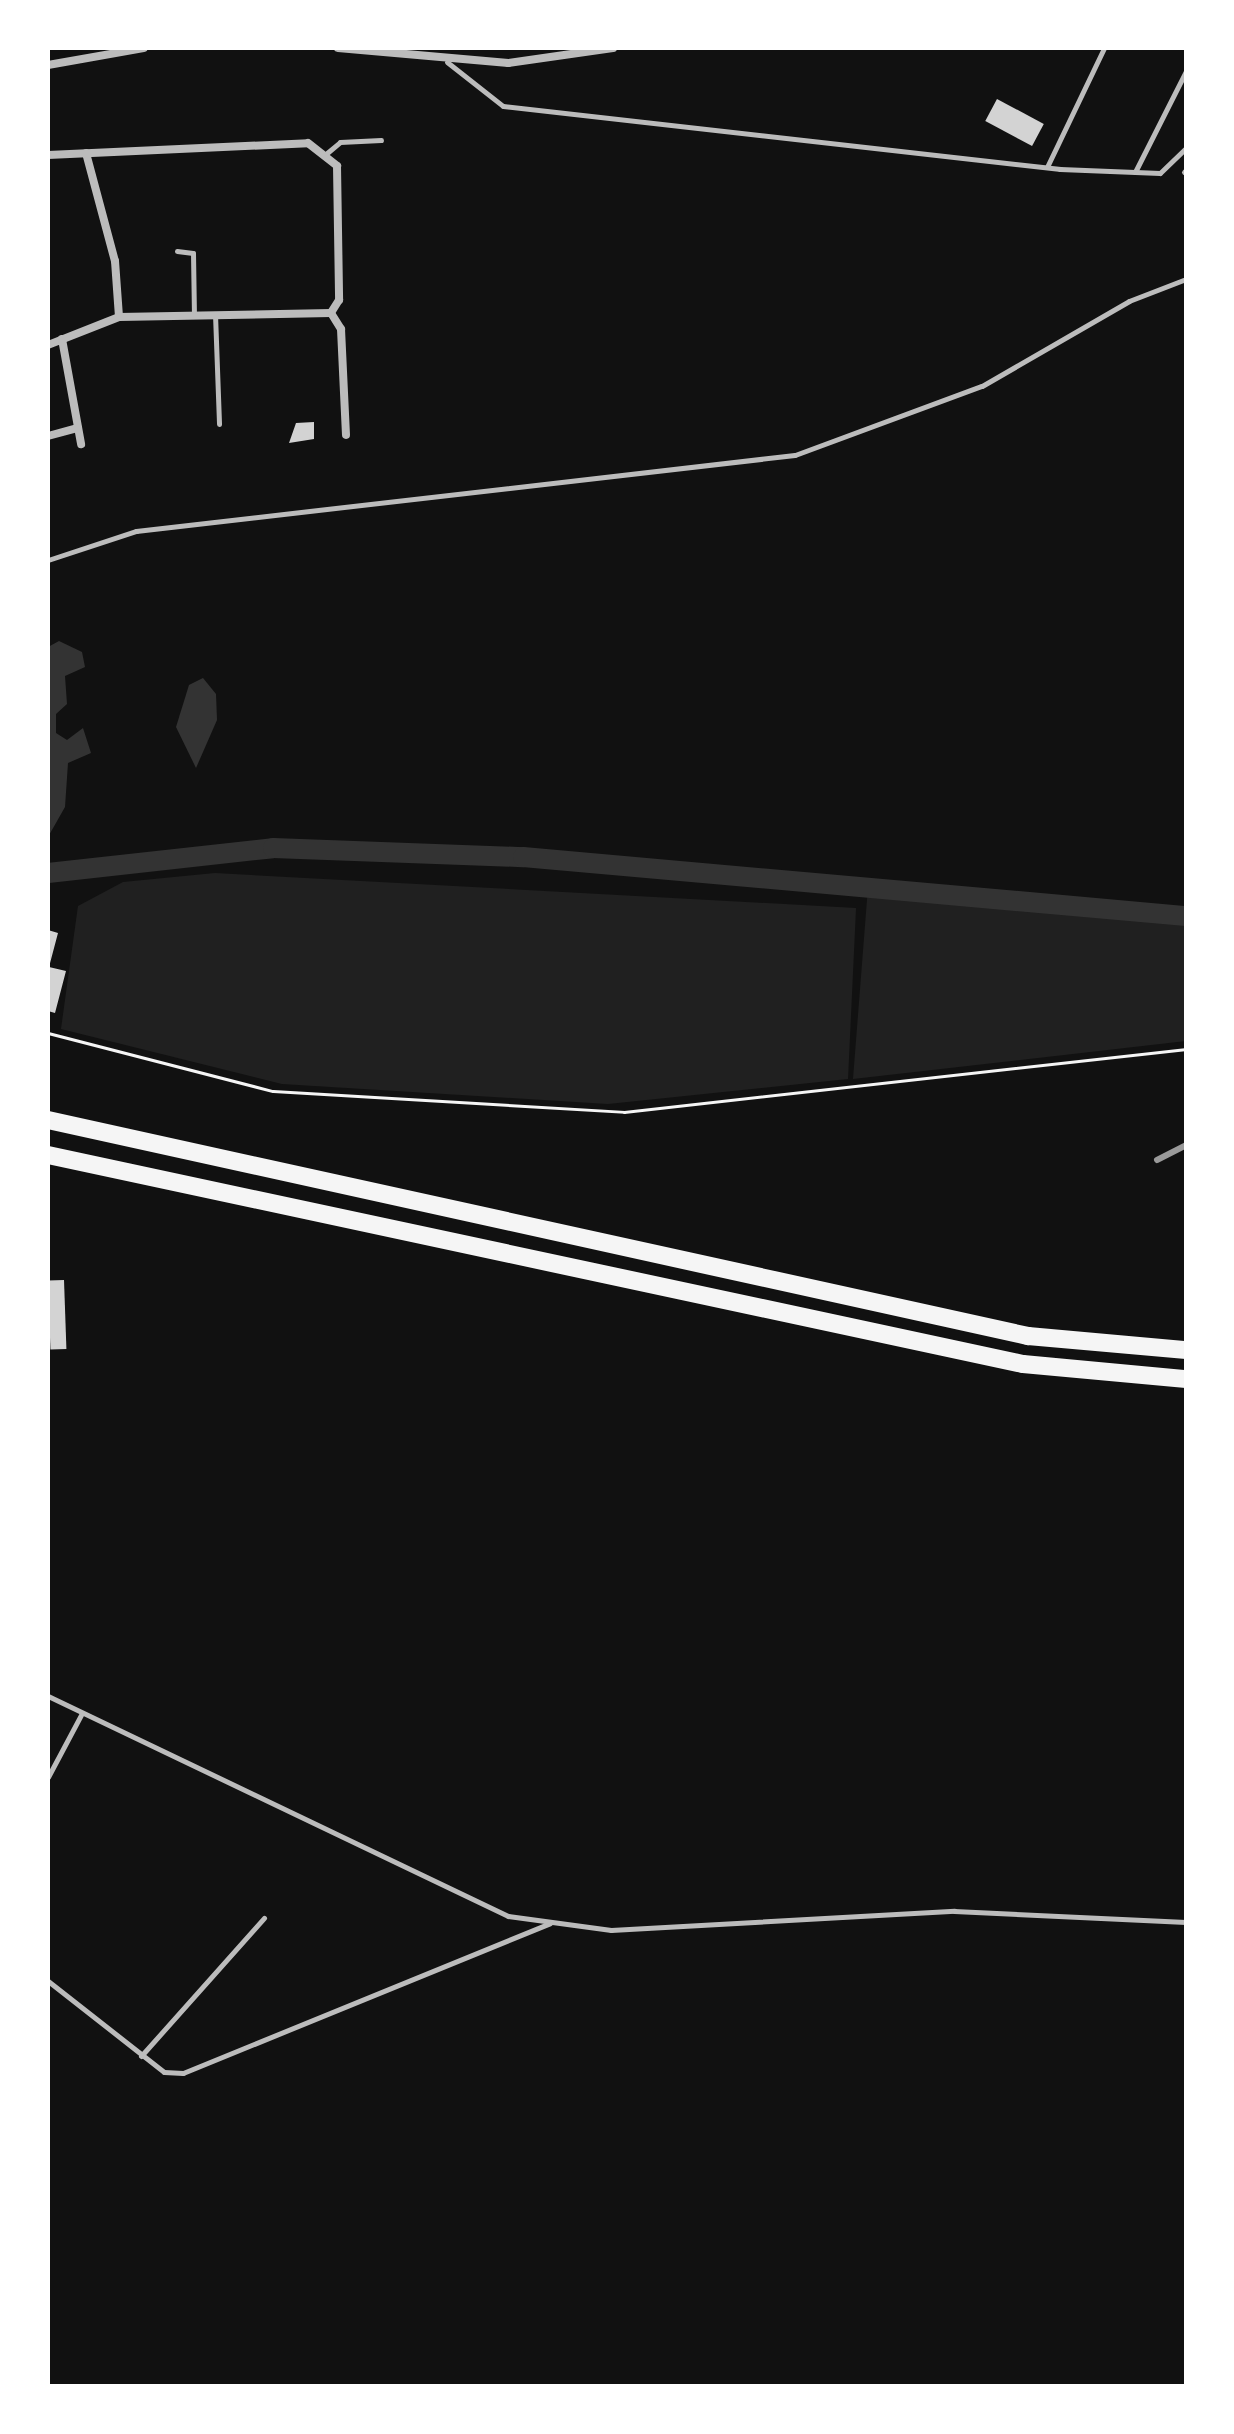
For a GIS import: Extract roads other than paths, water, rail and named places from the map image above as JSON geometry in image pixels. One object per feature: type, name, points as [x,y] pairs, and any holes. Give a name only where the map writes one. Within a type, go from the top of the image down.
[{"type":"highway","points":[[48,1120],[740,1276],[1028,1336],[1186,1350]]},
{"type":"highway","points":[[48,1155],[1023,1364],[1186,1379]]},
{"type":"street","points":[[48,65],[144,48]]},
{"type":"street","points":[[338,48],[447,62],[508,63],[613,48]]},
{"type":"street","points":[[48,155],[308,143],[327,153],[337,181],[339,300],[331,313]]},
{"type":"street","points":[[86,153],[115,261],[119,317]]},
{"type":"street","points":[[48,345],[119,317],[331,313]]},
{"type":"street","points":[[331,313],[341,329],[346,435]]},
{"type":"street","points":[[62,339],[81,444]]},
{"type":"street","points":[[48,436],[78,428]]},
{"type":"lane","points":[[1047,167],[1104,48]]},
{"type":"lane","points":[[447,62],[503,106],[1047,167],[1160,173],[1186,148]]},
{"type":"lane","points":[[1135,172],[1186,71]]},
{"type":"lane","points":[[327,153],[340,142],[381,140]]},
{"type":"lane","points":[[177,251],[193,253],[194,314]]},
{"type":"lane","points":[[48,560],[136,531],[795,455],[982,386],[1129,301],[1186,279]]},
{"type":"lane","points":[[215,313],[219,424]]},
{"type":"lane","points":[[48,1696],[471,1904],[550,1923],[699,1928],[954,1911],[1186,1922]]},
{"type":"lane","points":[[48,1777],[82,1713]]},
{"type":"lane","points":[[141,2056],[264,1918]]},
{"type":"lane","points":[[48,1981],[164,2072],[183,2073],[550,1923]]},
{"type":"waterway","points":[[48,873],[273,848],[523,857],[1186,916]]},
{"type":"railway","points":[[1157,1160],[1186,1145]]}]
